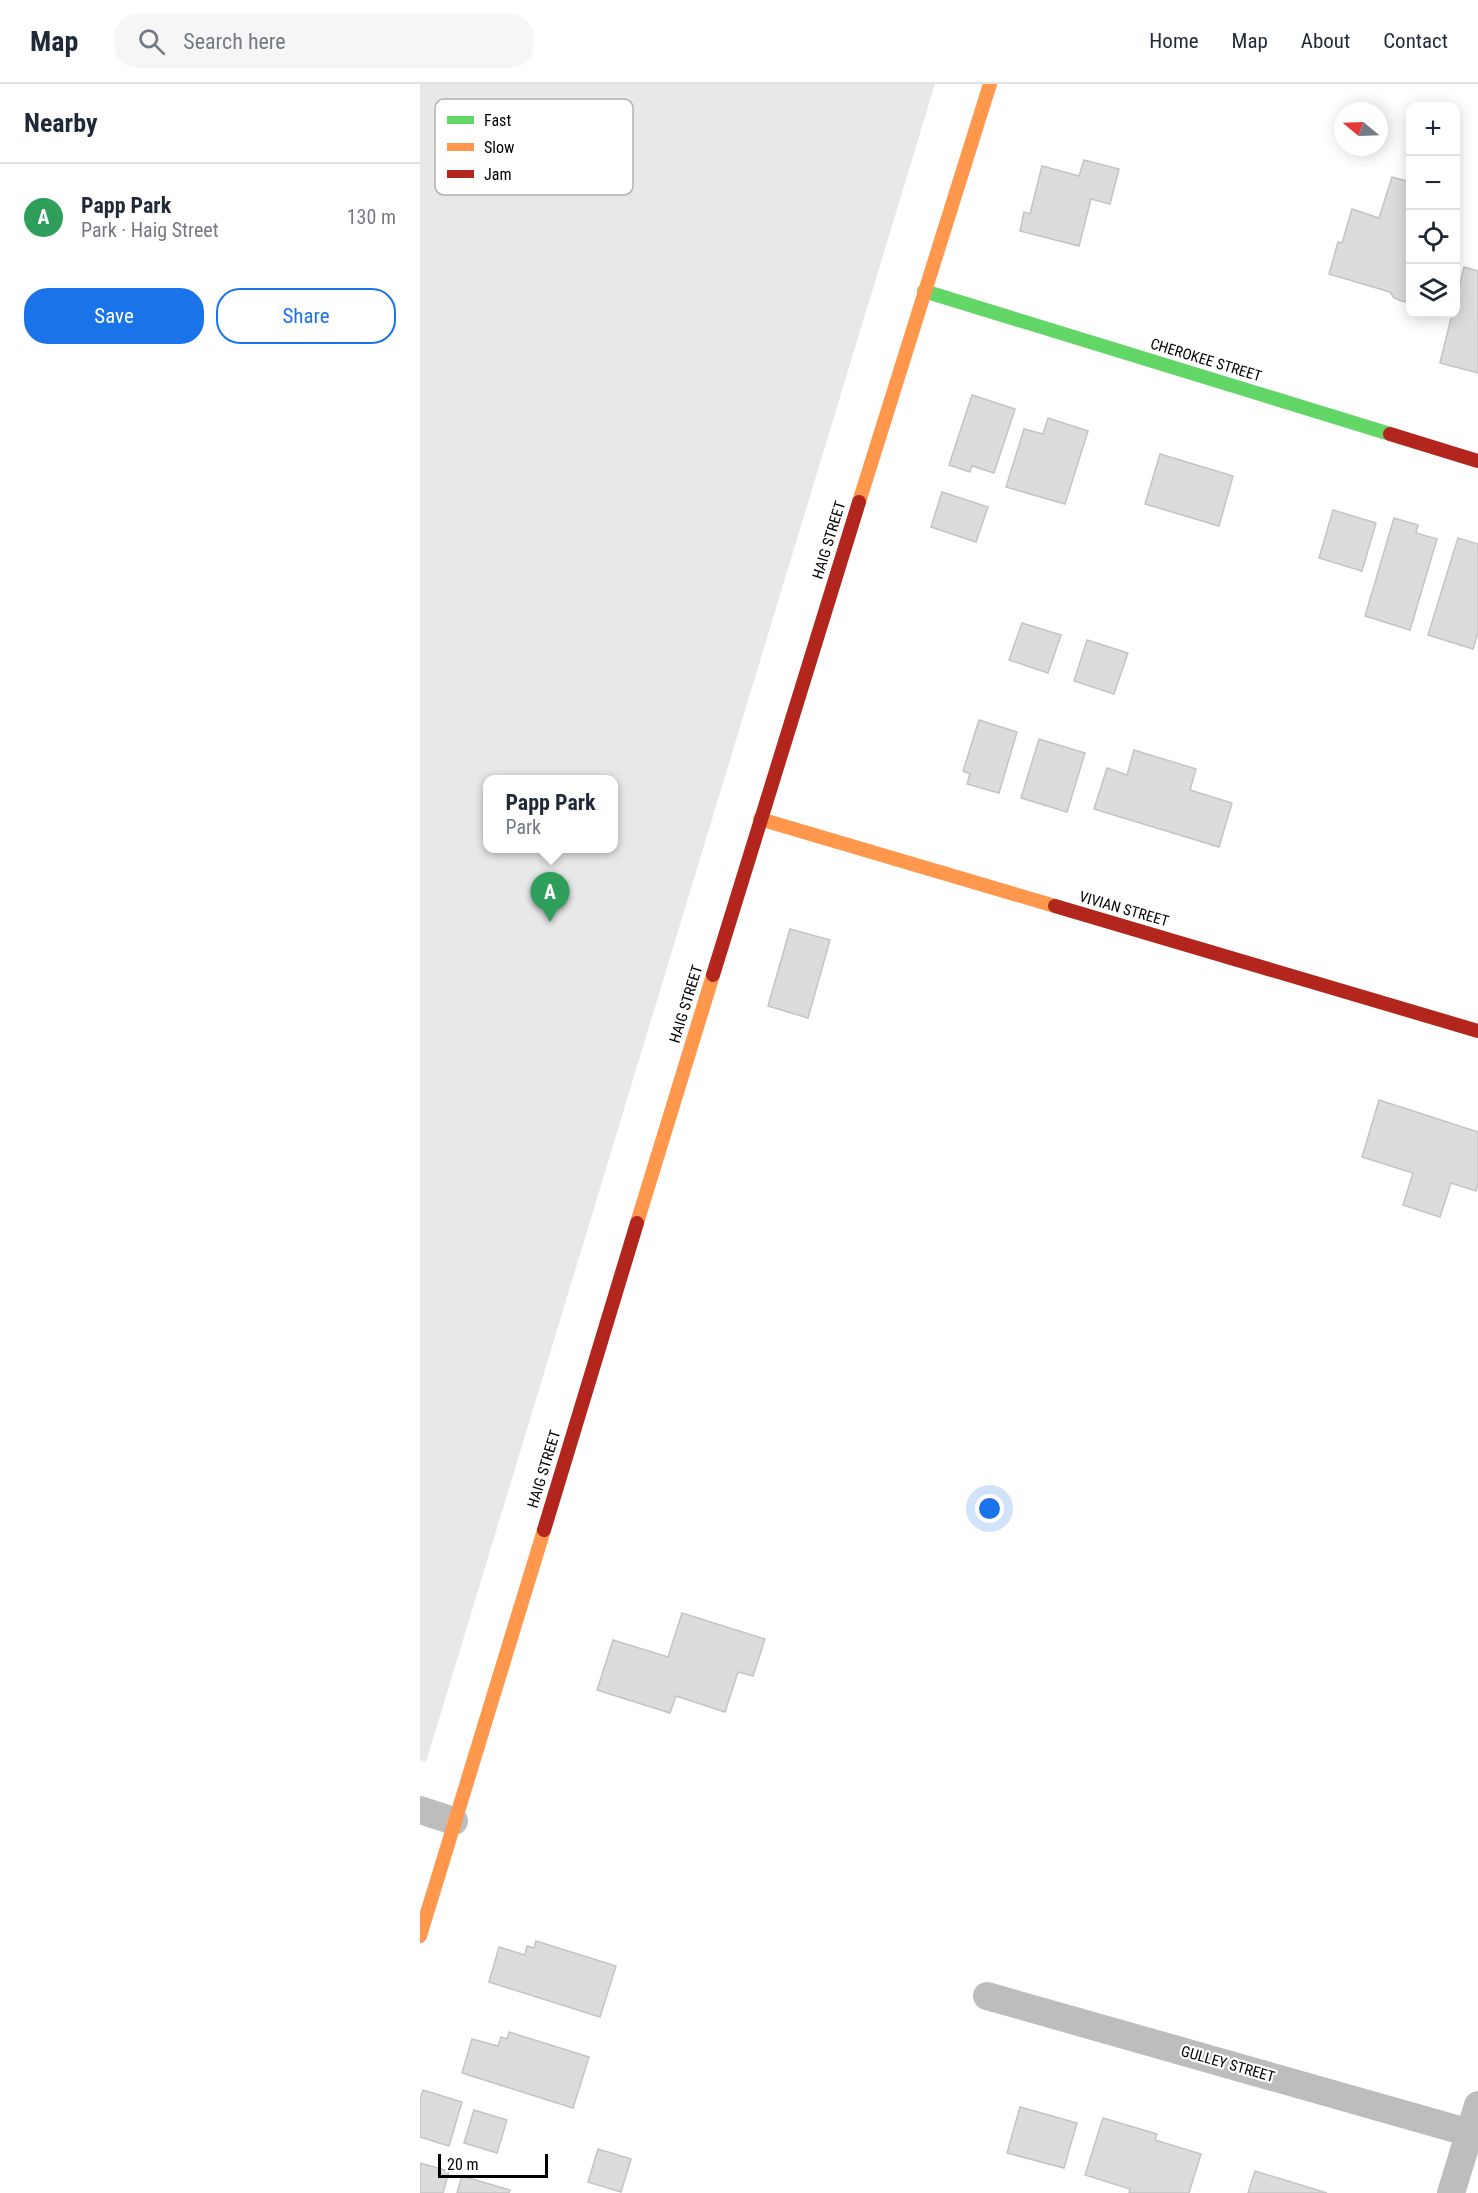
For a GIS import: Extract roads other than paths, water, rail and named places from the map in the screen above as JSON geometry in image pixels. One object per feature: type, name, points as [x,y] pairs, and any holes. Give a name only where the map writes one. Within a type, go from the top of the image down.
[{"type":"street","name":"HAIG STREET","points":[[420,1936],[760,819],[990,84]]},
{"type":"street","name":"CHEROKEE STREET","points":[[924,291],[1478,461]]},
{"type":"street","name":"VIVIAN STREET","points":[[760,819],[1478,1031]]},
{"type":"street","points":[[420,1810],[454,1821]]},
{"type":"street","name":"GULLEY STREET","points":[[987,1996],[1470,2133]]},
{"type":"street","points":[[1451,2193],[1478,2105]]},
{"type":"place","name":"Papp Park","points":[[550,922]]}]
